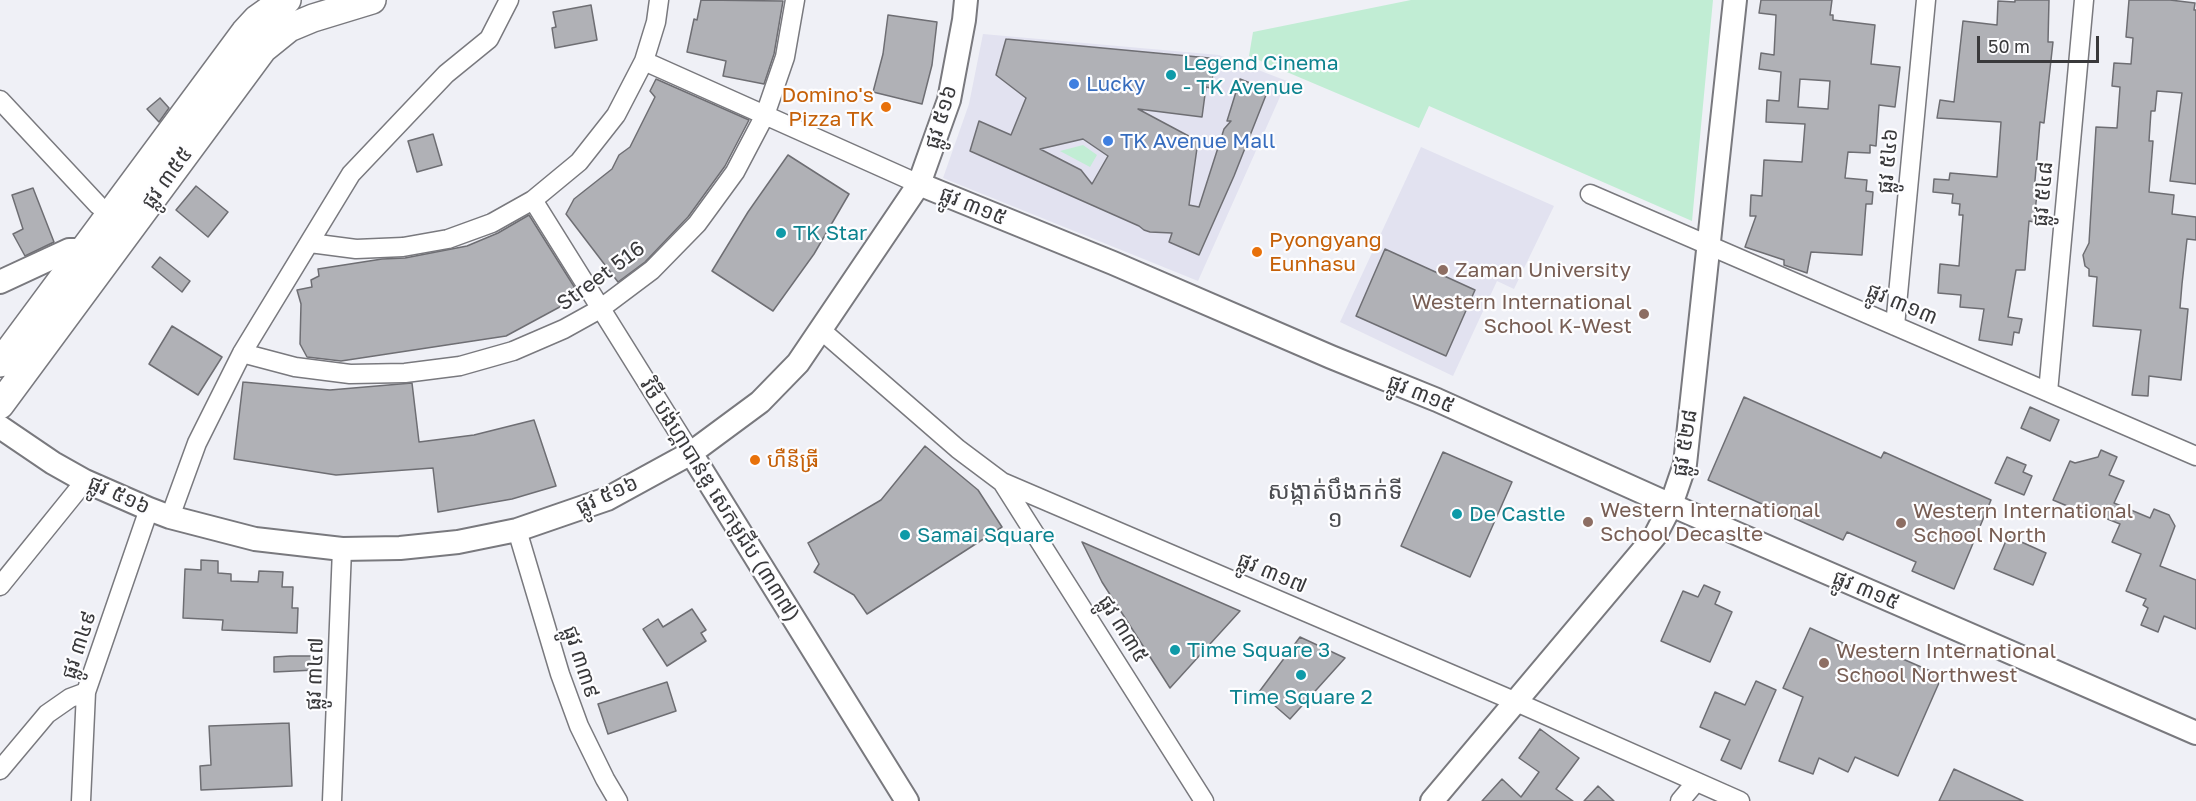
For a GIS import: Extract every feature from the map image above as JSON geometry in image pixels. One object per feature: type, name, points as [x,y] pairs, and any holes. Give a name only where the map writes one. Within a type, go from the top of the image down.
[{"type":"main road","name":"ផ្លូវ ៣៥៥","points":[[120,222],[244,32],[257,19],[287,0]]},
{"type":"main road","name":"ផ្លូវ ៣៥៥","points":[[0,405],[94,257],[262,49],[289,28],[313,18],[372,0]]},
{"type":"main road","name":"ផ្លូវ ៣៥៥","points":[[0,363],[94,257]]},
{"type":"street","points":[[170,517],[197,443],[242,353],[351,174],[446,74],[489,39],[509,0]]},
{"type":"street","points":[[310,243],[368,249],[403,248],[448,239],[492,223],[533,200],[579,162],[616,115],[644,61],[656,22],[659,0]]},
{"type":"street","name":"Street 516","points":[[242,353],[295,367],[350,374],[405,373],[460,366],[513,351],[564,330],[600,309],[652,270],[697,224],[735,172],[765,115],[785,57],[795,0]]},
{"type":"street","name":"ផ្លូវ ៥១៦","points":[[0,427],[85,481],[170,517],[255,539],[342,549],[400,548],[458,542],[516,530],[607,499],[692,453],[760,402],[798,363],[919,184],[949,100],[966,0]]},
{"type":"street","name":"ផ្លូវ ៥២៨","points":[[1432,801],[1655,536],[1671,505],[1685,464],[1735,0]]},
{"type":"street","name":"ផ្លូវ ៥៤៦","points":[[1895,326],[1926,0]]},
{"type":"street","name":"ផ្លូវ ៥៤៨","points":[[2048,392],[2084,0]]},
{"type":"street","name":"ផ្លូវ ៣១៥","points":[[644,61],[919,184],[1437,400],[1671,505],[2196,733]]},
{"type":"street","points":[[0,100],[98,205],[120,222]]},
{"type":"street","name":"ផ្លូវ ៣១៣","points":[[1590,194],[2196,456]]},
{"type":"street","name":"វិថី បង់ហ្គាបាន់ឌូ សេកមូជីប (៣៣៧)","points":[[533,200],[907,801]]},
{"type":"street","points":[[0,282],[69,250],[94,257]]},
{"type":"street","name":"ផ្លូវ ៣១៧","points":[[821,330],[958,449],[1002,482],[1514,701],[1740,801]]},
{"type":"street","points":[[0,586],[85,481]]},
{"type":"street","name":"ផ្លូវ ៣៣៥","points":[[1002,482],[1204,801]]},
{"type":"street","name":"ផ្លូវ ៣៤៩","points":[[81,801],[86,692],[149,509]]},
{"type":"street","name":"ផ្លូវ ៣៣៩","points":[[516,530],[560,674],[579,726],[618,801]]},
{"type":"street","name":"ផ្លូវ ៣៤៧","points":[[332,801],[342,549]]},
{"type":"street","points":[[0,770],[47,714],[70,698],[86,692]]},
{"type":"street","points":[[1680,801],[1696,782]]},
{"type":"shaded area","name":"TK Avenue Mall","points":[[983,34],[1219,55],[1287,81],[1198,281],[943,178],[969,104]]},
{"type":"shaded area","name":"Zaman University","points":[[1421,147],[1554,206],[1514,289],[1497,281],[1453,376],[1340,322]]},
{"type":"green space","points":[[1411,0],[1713,0],[1692,221],[1429,106],[1419,128],[1249,56],[1253,32]]},
{"type":"green space","points":[[1083,145],[1097,155],[1090,167],[1060,151]]},
{"type":"building","points":[[701,0],[783,1],[774,54],[764,84],[723,76],[726,61],[687,52],[694,19],[697,20]]},
{"type":"building","points":[[1761,0],[1832,0],[1830,15],[1833,15],[1833,20],[1875,25],[1871,64],[1900,67],[1895,107],[1879,105],[1876,146],[1870,145],[1870,153],[1848,152],[1845,178],[1867,180],[1866,191],[1873,192],[1872,204],[1866,204],[1862,255],[1811,252],[1807,273],[1784,265],[1784,260],[1745,247],[1756,216],[1750,216],[1751,195],[1762,196],[1764,160],[1802,162],[1805,124],[1766,122],[1767,100],[1779,101],[1781,72],[1759,69],[1761,53],[1774,55],[1776,15],[1759,13]],"holes":[[[1800,79],[1830,81],[1828,109],[1798,107]]]},
{"type":"building","points":[[2015,0],[2049,0],[2048,42],[2053,42],[2044,123],[2040,122],[2034,222],[2029,221],[2025,270],[2016,270],[2008,317],[2022,319],[2019,333],[2014,332],[2012,345],[1979,340],[1984,309],[1960,307],[1961,295],[1938,293],[1940,264],[1959,266],[1963,215],[1959,215],[1960,204],[1952,203],[1953,194],[1933,192],[1934,179],[1949,180],[1950,173],[1997,177],[2001,122],[1937,118],[1940,100],[1954,102],[1963,21],[1997,25],[1998,1],[2015,2]]},
{"type":"building","points":[[2129,0],[2170,0],[2195,3],[2194,10],[2196,10],[2196,184],[2170,181],[2182,93],[2157,91],[2155,111],[2151,111],[2149,141],[2153,141],[2149,192],[2174,195],[2172,214],[2196,217],[2196,240],[2187,239],[2182,284],[2180,308],[2188,309],[2181,380],[2149,376],[2148,396],[2132,395],[2141,330],[2093,326],[2097,277],[2089,276],[2089,269],[2085,266],[2083,255],[2089,243],[2096,127],[2117,128],[2120,87],[2112,86],[2114,63],[2131,64],[2133,38],[2126,37]]},
{"type":"building","points":[[591,5],[597,40],[555,48],[552,28],[556,27],[553,12]]},
{"type":"building","points":[[888,15],[937,22],[932,65],[922,104],[873,92],[883,54]]},
{"type":"building","name":"TK Avenue Mall","points":[[1006,39],[1220,59],[1217,74],[1213,73],[1211,88],[1206,87],[1202,117],[1138,109],[1198,141],[1189,205],[1199,207],[1224,129],[1231,121],[1227,121],[1240,79],[1268,90],[1234,176],[1199,255],[1169,242],[1172,233],[1144,230],[970,151],[979,121],[1011,135],[1026,98],[996,75]],"holes":[[[1083,139],[1108,156],[1092,184],[1081,170],[1040,149]]]},
{"type":"building","points":[[656,79],[749,120],[725,166],[688,217],[645,262],[618,282],[566,214],[574,199],[612,169],[619,155],[630,147],[655,97],[650,91]]},
{"type":"building","points":[[160,98],[169,108],[159,122],[147,109]]},
{"type":"building","points":[[433,134],[442,165],[417,172],[408,141]]},
{"type":"building","name":"TK Star","points":[[788,155],[849,194],[814,254],[773,311],[712,271],[748,212]]},
{"type":"building","points":[[196,186],[228,212],[208,237],[176,210]]},
{"type":"building","points":[[33,188],[54,242],[25,256],[13,234],[23,229],[12,195]]},
{"type":"building","points":[[529,215],[580,296],[506,336],[341,361],[307,357],[300,344],[301,304],[297,290],[312,287],[311,280],[319,276],[318,269],[382,259],[405,258],[467,246],[498,233]]},
{"type":"building","points":[[1385,249],[1475,290],[1446,356],[1356,316]]},
{"type":"building","points":[[160,257],[190,281],[182,292],[152,267]]},
{"type":"building","points":[[172,326],[222,357],[198,395],[149,364]]},
{"type":"building","points":[[243,382],[330,390],[412,383],[419,442],[474,435],[534,420],[556,486],[512,499],[438,512],[433,468],[336,475],[234,459]]},
{"type":"building","points":[[1744,397],[1881,458],[1884,452],[1991,500],[1954,589],[1912,571],[1916,562],[1847,532],[1843,540],[1708,480]]},
{"type":"building","points":[[2030,407],[2059,420],[2050,441],[2021,428]]},
{"type":"building","name":"Samai Square","points":[[925,446],[978,490],[1002,527],[867,614],[854,595],[814,572],[819,564],[808,543],[881,500]]},
{"type":"building","points":[[2101,450],[2117,457],[2109,475],[2124,481],[2114,503],[2150,518],[2154,509],[2169,515],[2175,526],[2160,566],[2196,580],[2196,629],[2164,616],[2158,632],[2141,625],[2148,608],[2143,605],[2146,599],[2126,591],[2141,554],[2112,542],[2120,524],[2053,500],[2070,461],[2075,463],[2098,457]]},
{"type":"building","name":"De Castle","points":[[1443,452],[1512,482],[1470,577],[1401,546]]},
{"type":"building","points":[[2007,457],[2026,465],[2023,472],[2032,476],[2024,495],[1995,483]]},
{"type":"building","points":[[2008,536],[2046,553],[2033,585],[1994,569]]},
{"type":"building","name":"Time Square 3","points":[[1082,542],[1240,611],[1170,688],[1102,582]]},
{"type":"building","points":[[201,560],[218,561],[218,573],[231,574],[231,581],[258,582],[259,571],[283,572],[282,587],[293,587],[292,608],[298,608],[297,633],[222,630],[223,620],[183,618],[185,569],[201,570]]},
{"type":"building","points":[[1704,585],[1720,592],[1715,604],[1732,612],[1710,662],[1661,641],[1683,591],[1698,597]]},
{"type":"building","points":[[692,609],[706,630],[701,633],[706,641],[667,666],[643,629],[658,619],[663,627]]},
{"type":"building","points":[[1810,628],[1878,659],[1882,650],[1942,676],[1898,776],[1855,757],[1848,772],[1819,758],[1813,774],[1779,761],[1803,697],[1783,688]]},
{"type":"building","name":"Time Square 2","points":[[1300,637],[1345,658],[1290,719],[1259,692]]},
{"type":"building","points":[[314,656],[315,670],[274,672],[274,657]]},
{"type":"building","points":[[1756,681],[1776,690],[1741,769],[1721,760],[1730,740],[1700,727],[1715,692],[1745,705]]},
{"type":"building","points":[[667,682],[676,711],[608,734],[598,704]]},
{"type":"building","points":[[289,723],[292,786],[201,790],[200,766],[211,765],[209,726]]},
{"type":"building","points":[[1540,729],[1579,758],[1556,789],[1573,801],[1482,801],[1502,779],[1521,797],[1539,772],[1519,758]]},
{"type":"building","points":[[1954,769],[2023,801],[1939,801]]},
{"type":"building","points":[[1598,786],[1614,801],[1584,801]]},
{"type":"place","name":"Legend Cinema - TK Avenue","points":[[1171,75]]},
{"type":"place","name":"Lucky","points":[[1074,84]]},
{"type":"place","name":"Domino's Pizza TK","points":[[886,107]]},
{"type":"place","name":"TK Avenue Mall","points":[[1108,141]]},
{"type":"place","name":"TK Star","points":[[781,233]]},
{"type":"place","name":"Pyongyang Eunhasu","points":[[1257,252]]},
{"type":"place","name":"Zaman University","points":[[1443,270]]},
{"type":"place","name":"Western International School K-West","points":[[1644,314]]},
{"type":"place","name":"ហឺនីធ្រី","points":[[755,460]]},
{"type":"place","name":"De Castle","points":[[1457,514]]},
{"type":"place","name":"Western International School Decaslte","points":[[1588,522]]},
{"type":"place","name":"Western International School North","points":[[1901,523]]},
{"type":"place","name":"Samai Square","points":[[905,535]]},
{"type":"place","name":"Time Square 3","points":[[1175,650]]},
{"type":"place","name":"Western International School Northwest","points":[[1824,663]]},
{"type":"place","name":"Time Square 2","points":[[1301,675]]},
{"type":"district","name":"សង្កាត់បឹងកក់ទី ១","points":[[1335,505]]}]
